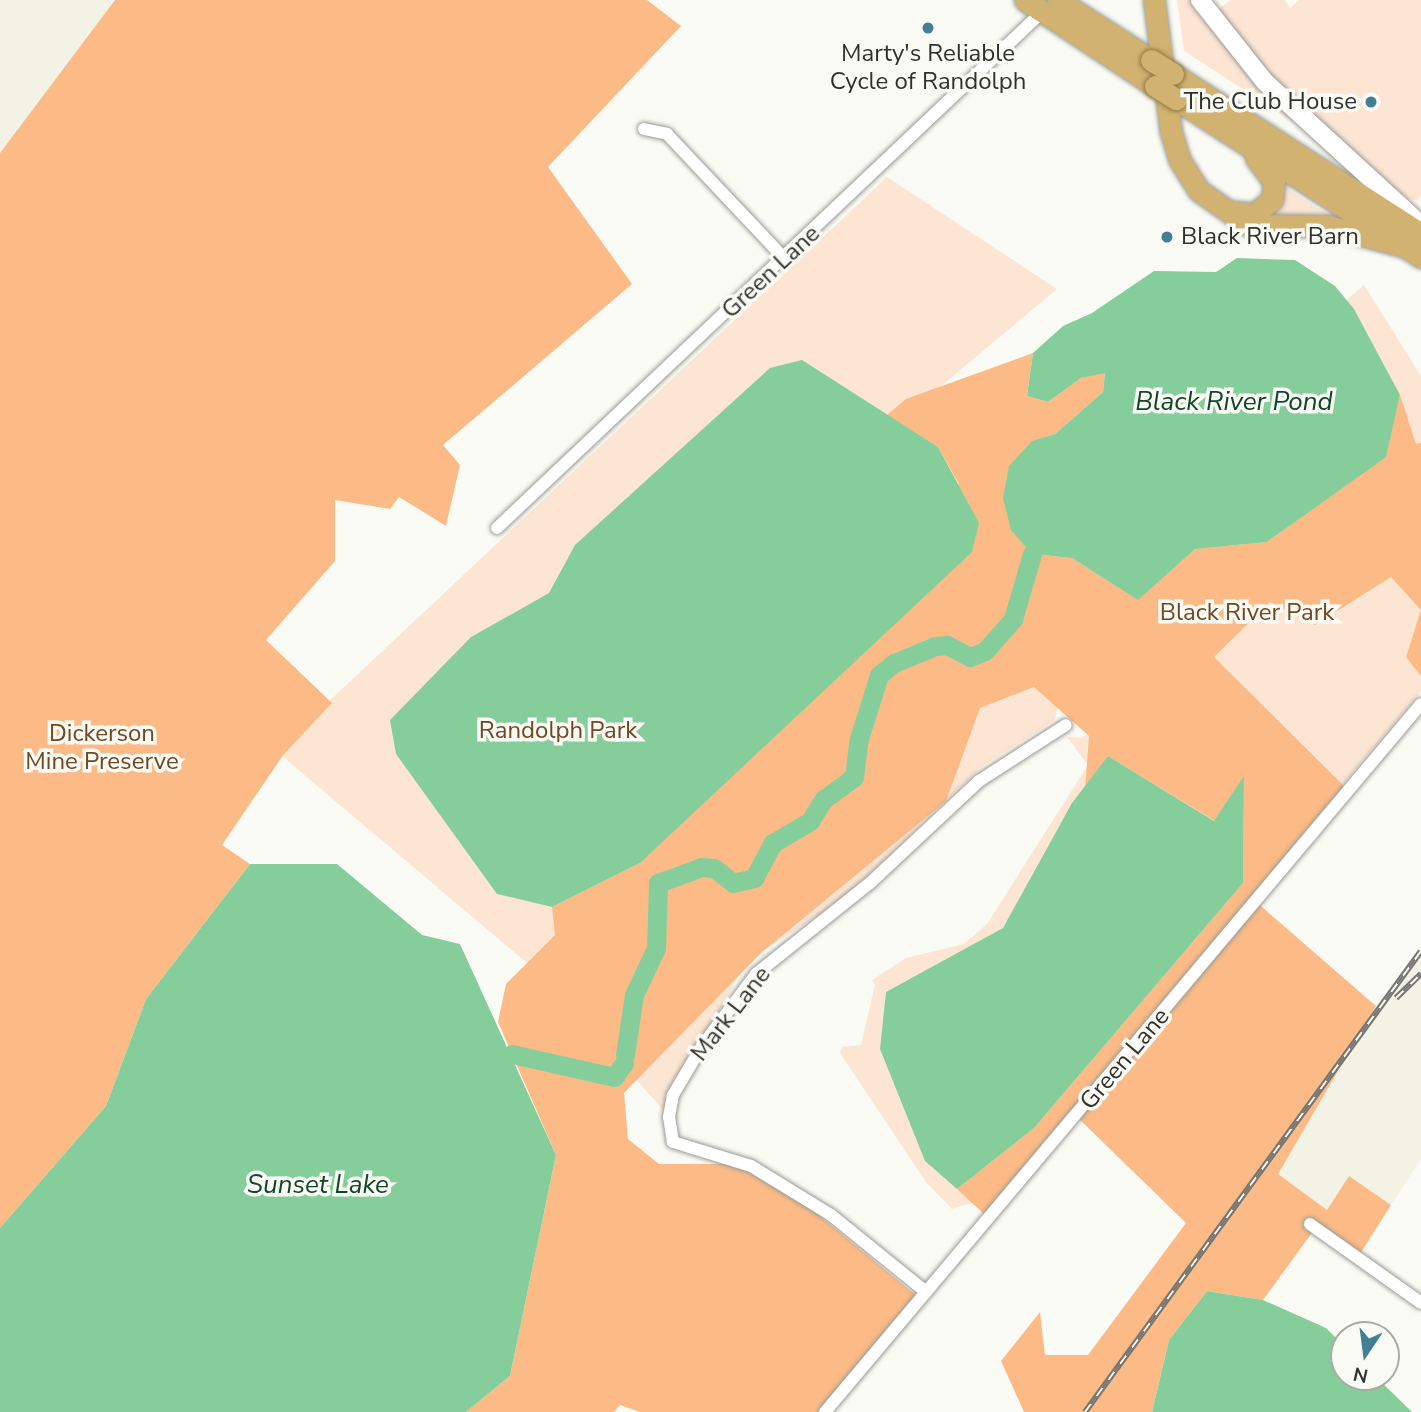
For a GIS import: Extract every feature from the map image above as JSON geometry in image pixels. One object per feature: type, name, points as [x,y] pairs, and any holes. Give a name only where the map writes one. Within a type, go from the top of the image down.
[{"type":"highway","points":[[1154,0],[1175,147],[1189,178],[1221,208],[1248,225],[1328,226],[1414,246]]},
{"type":"highway","points":[[1042,4],[1151,60],[1176,99],[1414,246]]},
{"type":"highway","points":[[1042,4],[1164,80],[1414,246],[1421,276]]},
{"type":"highway","points":[[1221,208],[1254,214],[1269,205],[1275,191],[1269,172],[1227,132]]},
{"type":"main road","points":[[1200,0],[1265,82],[1421,225]]},
{"type":"street","name":"Green Lane","points":[[496,528],[785,258],[1042,4]]},
{"type":"street","points":[[644,129],[667,134],[785,258]]},
{"type":"street","name":"Green Lane","points":[[825,1412],[1421,704]]},
{"type":"street","name":"Mark Lane","points":[[926,1292],[831,1215],[751,1166],[673,1142],[668,1117],[673,1095],[702,1045],[756,974],[870,883],[979,781],[1066,725]]},
{"type":"street","points":[[1310,1224],[1421,1303]]},
{"type":"shaded area","points":[[0,0],[115,0],[0,153]]},
{"type":"shaded area","points":[[1421,945],[1421,1159],[1391,1205],[1349,1176],[1328,1211],[1278,1174],[1376,1006]]},
{"type":"green space","name":"Dickerson Mine Preserve","points":[[115,0],[647,0],[681,26],[548,167],[632,284],[443,445],[460,465],[446,526],[399,497],[390,509],[335,500],[335,561],[266,640],[332,703],[284,754],[222,845],[250,864],[146,999],[106,1106],[0,1228],[0,153]]},
{"type":"green space","points":[[1177,0],[1198,0],[1209,15],[1231,0],[1285,0],[1290,8],[1299,0],[1421,0],[1421,196],[1417,201],[1395,193],[1325,142],[1184,51]]},
{"type":"green space","points":[[887,177],[1057,289],[915,408],[1001,547],[660,880],[1364,285],[1421,376],[1421,692],[988,1198],[952,1209],[926,1182],[840,1053],[842,1047],[861,1045],[875,984],[872,980],[906,958],[964,944],[987,924],[1088,765],[1067,737],[1081,738],[1092,732],[1058,704],[1055,720],[981,767],[845,898],[762,951],[740,973],[664,1111],[553,985],[276,751]]},
{"type":"green space","points":[[1284,187],[1286,188],[1339,222],[1264,217]]},
{"type":"green space","name":"Black River Park","points":[[1033,353],[1027,396],[1048,402],[1081,378],[1105,372],[1103,392],[1055,434],[1032,442],[1031,554],[1072,558],[1138,599],[1195,549],[1267,542],[1385,457],[1400,395],[1416,444],[1421,443],[1421,610],[1391,577],[1315,625],[1270,602],[1214,657],[1345,787],[1254,900],[1376,1006],[1278,1174],[1327,1210],[1349,1176],[1391,1205],[1358,1257],[1317,1226],[1263,1300],[1207,1291],[1169,1340],[1152,1412],[1024,1412],[1001,1361],[1040,1312],[1045,1355],[1088,1355],[1186,1223],[1074,1114],[984,1214],[957,1189],[1034,1128],[1243,883],[1244,778],[1215,821],[1108,756],[1085,790],[1089,736],[1034,687],[980,708],[946,801],[761,953],[624,1093],[628,1139],[659,1164],[757,1164],[918,1297],[819,1412],[640,1412],[620,1405],[614,1412],[466,1412],[510,1376],[556,1155],[498,1022],[506,984],[555,935],[552,907],[640,863],[959,484],[938,447],[887,415],[906,399]]},
{"type":"green space","points":[[1421,610],[1421,676],[1406,657]]},
{"type":"water","name":"Black River Pond","points":[[1237,258],[1295,260],[1335,286],[1354,309],[1400,395],[1386,457],[1267,542],[1195,549],[1138,600],[1072,558],[1032,554],[1011,530],[1003,498],[1009,466],[1032,441],[1055,434],[1103,392],[1105,373],[1081,378],[1048,402],[1027,396],[1033,353],[1063,326],[1092,313],[1154,271],[1216,272]]},
{"type":"water","points":[[802,360],[938,447],[979,523],[972,552],[640,863],[552,907],[497,894],[396,754],[390,720],[471,637],[549,593],[575,545],[770,368]]},
{"type":"water","points":[[1108,756],[1214,821],[1244,776],[1243,883],[1034,1128],[957,1189],[925,1161],[880,1049],[886,992],[1003,928],[1072,803]]},
{"type":"water","name":"Sunset Lake","points":[[250,864],[337,864],[422,935],[460,944],[556,1155],[510,1376],[466,1412],[0,1412],[0,1228],[106,1106],[146,999]]},
{"type":"water","points":[[1207,1291],[1263,1300],[1330,1332],[1330,1391],[1390,1391],[1412,1412],[1152,1412],[1169,1340]]},
{"type":"waterway","points":[[625,1055],[634,995],[656,948],[658,883],[702,867],[714,868],[733,883],[754,878],[773,843],[810,821],[824,799],[854,777],[858,742],[879,675],[894,663],[935,646],[947,645],[970,657],[985,651],[1013,619],[1032,554]]},
{"type":"waterway","points":[[512,1054],[614,1077],[624,1063]]},
{"type":"railway","points":[[1085,1412],[1421,951]]},
{"type":"railway","points":[[1396,998],[1421,974]]},
{"type":"place","name":"Marty's Reliable Cycle of Randolph","points":[[928,28]]},
{"type":"place","name":"The Club House","points":[[1371,102]]},
{"type":"place","name":"Black River Barn","points":[[1167,237]]},
{"type":"park label","name":"Randolph Park","points":[[558,731]]}]
